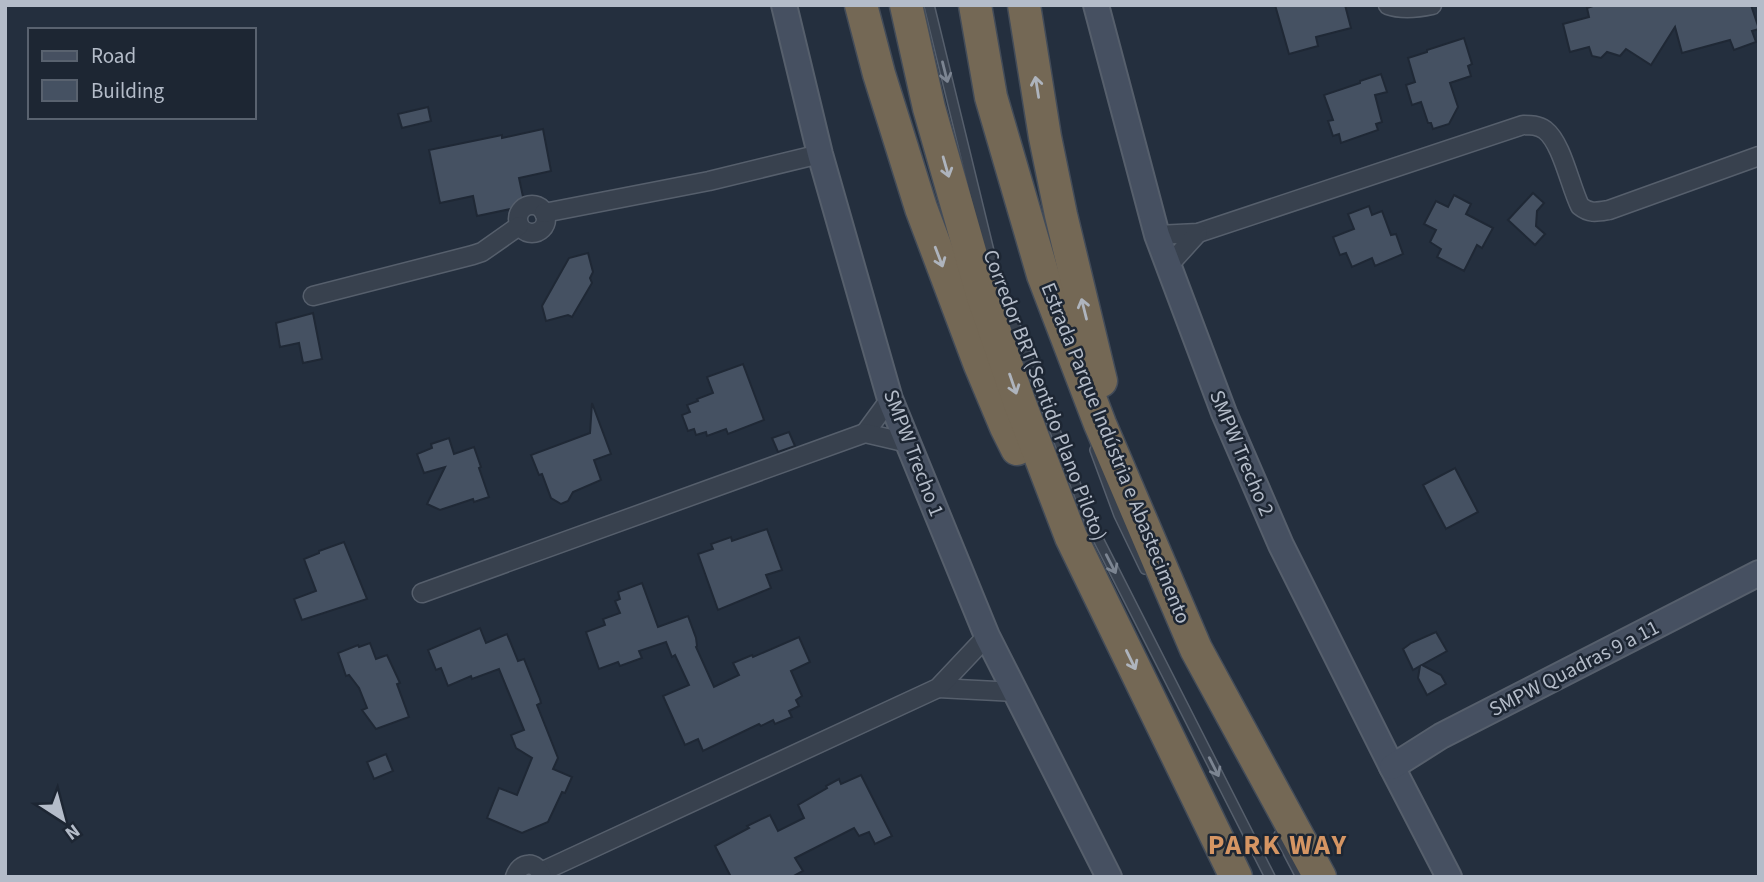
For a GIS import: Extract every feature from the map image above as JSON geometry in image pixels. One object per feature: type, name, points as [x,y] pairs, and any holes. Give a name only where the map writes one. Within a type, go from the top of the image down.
[{"type":"highway","points":[[861,5],[879,74],[921,208],[980,365],[1006,427],[1037,487],[1071,537]]},
{"type":"highway","points":[[906,5],[929,108],[983,297],[1019,401],[1071,537],[1236,877]]},
{"type":"highway","name":"Estrada Parque Indústria e Abastecimento","points":[[975,5],[991,97],[1043,275],[1096,433],[1196,649],[1320,877]]},
{"type":"highway","points":[[1024,5],[1045,137],[1102,386],[1096,433]]},
{"type":"street","name":"SMPW Trecho 1","points":[[784,5],[820,154],[890,399],[987,636],[1104,873]]},
{"type":"street","name":"SMPW Trecho 2","points":[[1096,5],[1157,235],[1224,413],[1281,545],[1449,877]]},
{"type":"street","points":[[1388,5],[1395,8],[1415,8],[1432,5]]},
{"type":"street","points":[[1157,235],[1198,233],[1524,125],[1535,125],[1552,138],[1580,206],[1585,211],[1595,213],[1759,156]]},
{"type":"street","points":[[313,296],[482,252],[519,226],[527,233],[538,232],[545,224],[544,213],[709,181],[820,154]]},
{"type":"street","points":[[1169,265],[1198,233]]},
{"type":"street","points":[[865,433],[890,399]]},
{"type":"street","points":[[422,593],[865,433],[908,443]]},
{"type":"street","name":"SMPW Quadras 9 a 11","points":[[1392,767],[1441,736],[1759,573]]},
{"type":"street","points":[[515,877],[519,868],[525,865],[537,867],[542,874],[938,688],[987,636]]},
{"type":"street","points":[[938,688],[1016,692]]},
{"type":"lane","name":"Corredor BRT(Sentido Plano Piloto)","points":[[929,5],[993,268],[1090,523],[1270,877]]},
{"type":"lane","points":[[982,101],[1052,326]]},
{"type":"lane","points":[[1096,433],[1119,515],[1149,577]]},
{"type":"lane","points":[[1186,650],[1192,663]]},
{"type":"lane","points":[[1277,830],[1301,877]]},
{"type":"building","points":[[1275,5],[1345,5],[1351,28],[1316,37],[1318,46],[1289,54]]},
{"type":"building","points":[[1596,5],[1751,5],[1759,29],[1752,31],[1756,42],[1734,50],[1730,40],[1682,53],[1675,27],[1651,65],[1626,49],[1620,56],[1607,52],[1601,58],[1592,56],[1589,47],[1570,52],[1563,24],[1589,17],[1587,8]]},
{"type":"building","points":[[1464,38],[1472,64],[1468,66],[1471,76],[1450,83],[1458,107],[1449,124],[1433,129],[1431,123],[1428,123],[1421,102],[1412,105],[1406,85],[1415,82],[1408,58]]},
{"type":"building","points":[[1381,74],[1387,92],[1375,95],[1382,122],[1376,124],[1378,130],[1341,143],[1339,134],[1333,136],[1328,121],[1333,120],[1324,95]]},
{"type":"building","points":[[428,107],[431,121],[402,128],[398,114]]},
{"type":"building","points":[[543,129],[551,171],[519,178],[525,206],[477,216],[473,196],[440,203],[429,150]]},
{"type":"building","points":[[1533,193],[1544,203],[1537,211],[1536,226],[1545,234],[1535,245],[1508,220]]},
{"type":"building","points":[[1454,195],[1471,204],[1466,214],[1493,228],[1482,248],[1477,245],[1464,271],[1437,257],[1441,249],[1430,242],[1436,230],[1424,224],[1436,201],[1448,207]]},
{"type":"building","points":[[1369,206],[1372,215],[1382,211],[1391,235],[1396,234],[1403,254],[1375,266],[1372,258],[1352,267],[1346,253],[1340,255],[1333,237],[1354,229],[1348,214]]},
{"type":"building","points":[[588,253],[593,272],[590,278],[592,283],[572,317],[568,315],[546,321],[542,306],[569,258]]},
{"type":"building","points":[[313,313],[322,359],[303,363],[299,343],[280,347],[276,323]]},
{"type":"building","points":[[743,364],[764,420],[728,434],[726,429],[707,436],[706,432],[696,435],[694,429],[688,431],[682,415],[690,412],[687,405],[713,393],[707,377]]},
{"type":"building","points":[[592,403],[611,454],[594,460],[601,480],[573,492],[568,501],[561,504],[551,498],[531,455],[590,433]]},
{"type":"building","points":[[789,432],[795,446],[778,452],[772,438]]},
{"type":"building","points":[[449,438],[454,454],[474,447],[489,497],[474,502],[473,499],[440,510],[427,504],[445,467],[424,473],[417,454],[432,448],[431,444]]},
{"type":"building","points":[[1455,468],[1478,512],[1446,529],[1423,485]]},
{"type":"building","points":[[767,529],[782,570],[766,575],[771,588],[718,610],[698,554],[713,549],[711,544],[731,537],[732,541]]},
{"type":"building","points":[[344,542],[367,599],[302,620],[294,599],[316,591],[304,559]]},
{"type":"building","points":[[642,583],[658,627],[688,616],[696,638],[696,647],[714,687],[739,675],[733,663],[799,637],[810,662],[791,671],[802,696],[796,700],[799,706],[789,711],[792,717],[775,724],[773,720],[761,726],[759,724],[703,751],[698,739],[685,745],[663,696],[689,685],[666,642],[639,651],[642,658],[620,666],[618,662],[599,669],[586,632],[605,625],[603,619],[620,613],[615,601],[620,599],[618,592]]},
{"type":"building","points":[[480,628],[486,643],[507,634],[518,661],[524,659],[540,699],[541,703],[537,705],[558,758],[553,769],[572,777],[548,822],[522,833],[487,818],[499,788],[517,795],[532,758],[516,748],[511,735],[524,730],[499,669],[472,679],[471,676],[448,686],[441,668],[436,670],[428,650]]},
{"type":"building","points":[[1436,632],[1447,651],[1422,665],[1441,675],[1446,684],[1427,695],[1418,678],[1420,666],[1413,670],[1403,649]]},
{"type":"building","points":[[370,643],[376,659],[387,655],[400,683],[397,684],[409,717],[376,729],[362,710],[367,708],[359,688],[349,675],[346,676],[338,653]]},
{"type":"building","points":[[386,754],[393,771],[374,779],[367,762]]},
{"type":"building","points":[[861,775],[892,836],[875,844],[869,832],[859,836],[854,828],[795,858],[803,871],[792,877],[731,877],[715,846],[770,815],[778,831],[804,818],[798,805],[827,788],[826,786],[839,779],[841,784]]},
{"type":"district","name":"PARK WAY","points":[[1278,845]]}]
